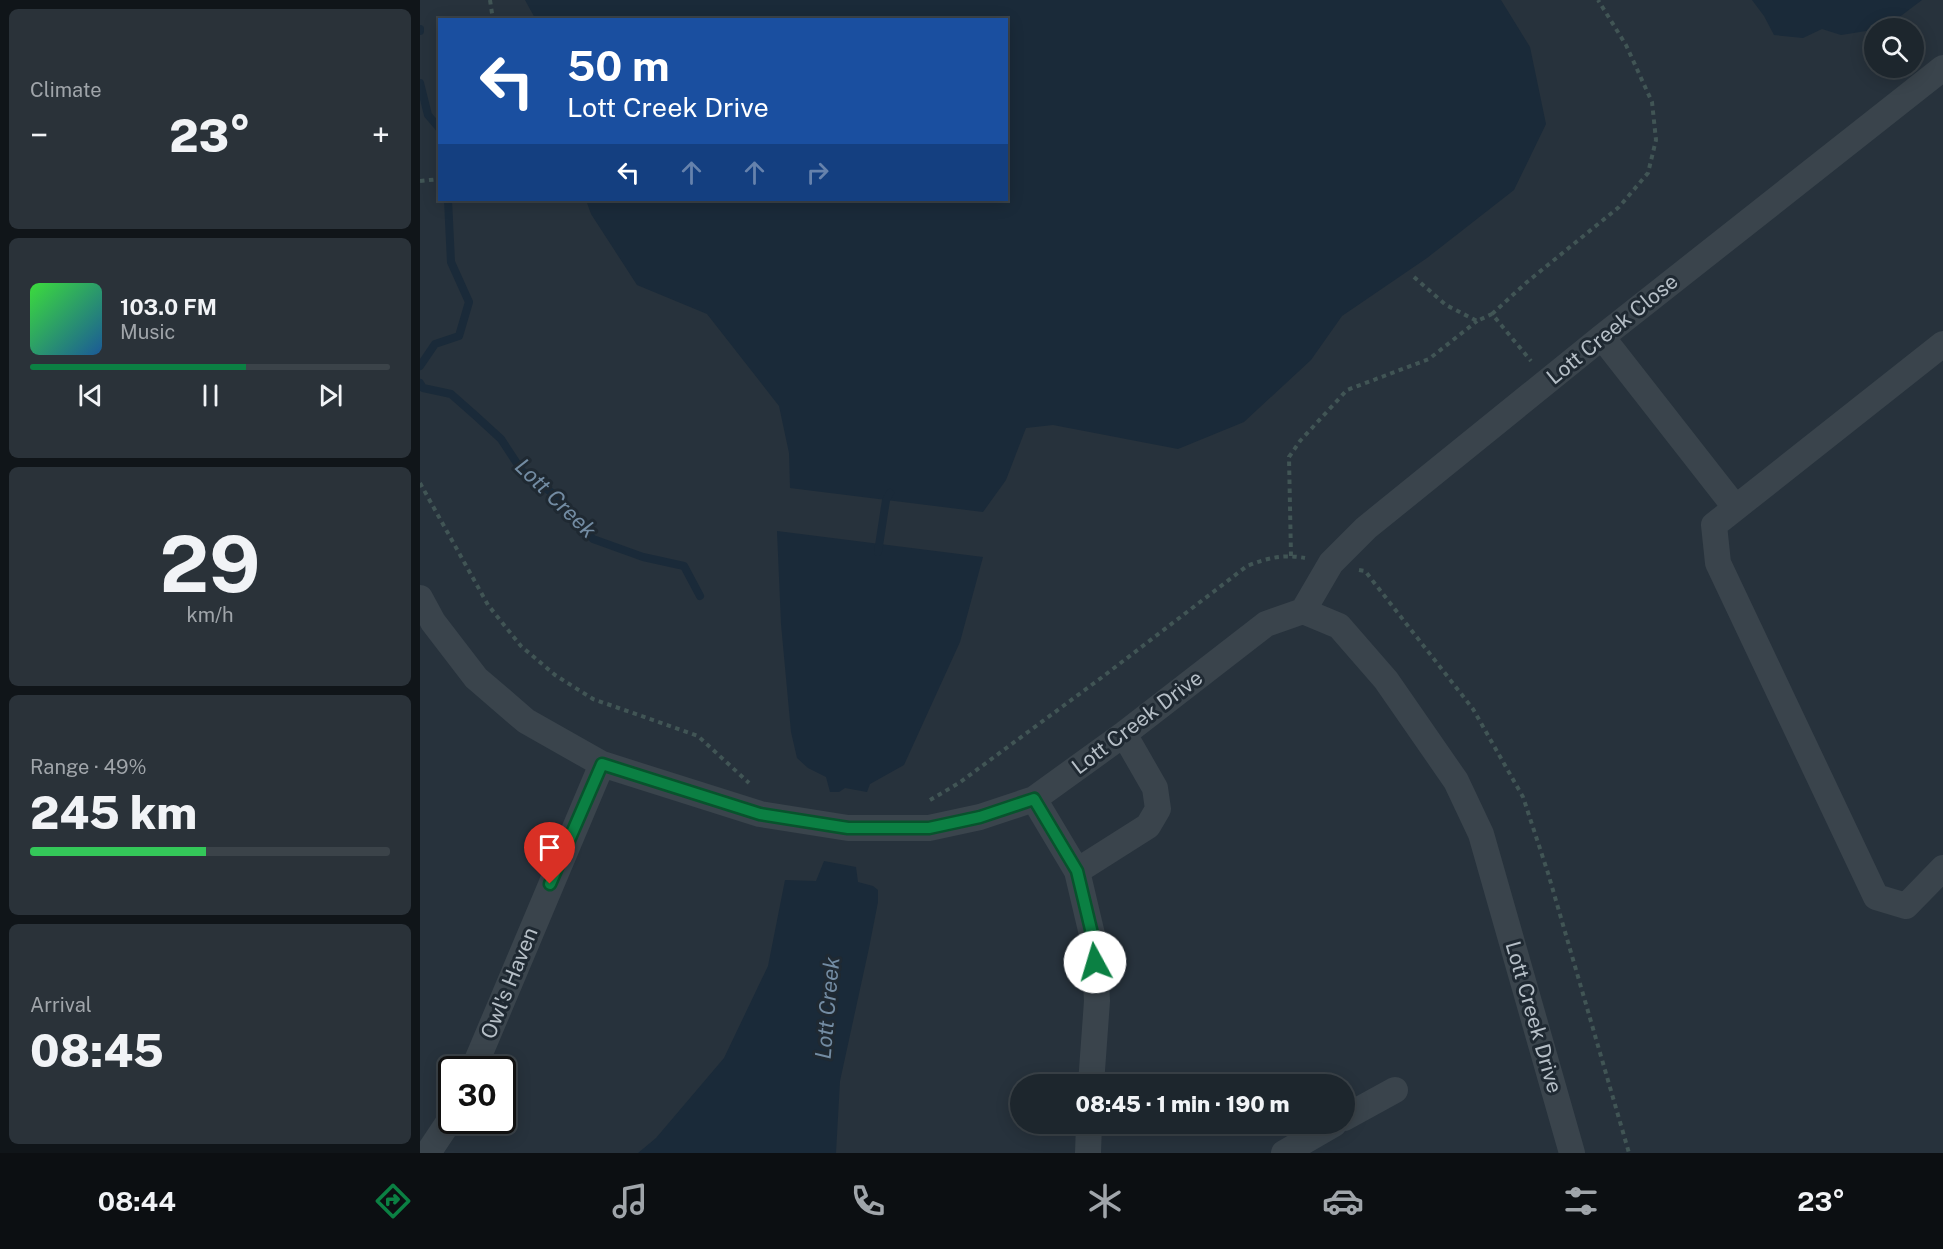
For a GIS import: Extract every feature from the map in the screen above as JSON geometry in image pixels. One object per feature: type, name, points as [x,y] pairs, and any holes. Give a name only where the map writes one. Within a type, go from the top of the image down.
[{"type":"street","name":"Lott Creek Close","points":[[1303,611],[1331,563],[1366,528],[1602,337],[1943,68]]},
{"type":"street","points":[[1602,337],[1735,507]]},
{"type":"street","points":[[1943,344],[1714,525],[1718,563],[1876,897],[1906,906],[1943,868]]},
{"type":"street","name":"Lott Creek Drive","points":[[420,598],[433,622],[476,678],[526,721],[602,764],[760,814],[848,828],[929,828],[980,817],[1034,799],[1124,734],[1266,624],[1303,611],[1339,626],[1386,680],[1456,781],[1481,834],[1572,1153]]},
{"type":"street","points":[[1077,871],[1148,826],[1158,809],[1155,788],[1124,734]]},
{"type":"street","name":"Owl's Haven","points":[[479,1056],[602,764]]},
{"type":"street","points":[[1034,799],[1077,871],[1094,942],[1097,1001],[1092,1074]]},
{"type":"street","points":[[1355,1112],[1395,1090]]},
{"type":"street","points":[[428,1153],[441,1134]]},
{"type":"street","points":[[1088,1153],[1089,1134]]},
{"type":"street","points":[[1284,1153],[1317,1134]]},
{"type":"path","points":[[490,0],[493,18]]},
{"type":"path","points":[[1291,556],[1289,457],[1300,441],[1347,390],[1429,359],[1476,321],[1492,314],[1527,282],[1619,207],[1648,173],[1656,140],[1652,102],[1626,45],[1598,0]]},
{"type":"path","points":[[420,181],[437,179]]},
{"type":"path","points":[[1414,277],[1446,305],[1476,321]]},
{"type":"path","points":[[1492,314],[1547,381]]},
{"type":"path","points":[[420,483],[488,605],[521,646],[555,675],[592,699],[698,736],[749,783],[759,786]]},
{"type":"path","points":[[927,802],[959,783],[1092,685],[1247,566],[1268,557],[1291,556],[1365,571],[1473,709],[1523,797],[1548,873],[1629,1153]]},
{"type":"water","points":[[525,0],[1501,0],[1530,47],[1546,124],[1514,190],[1427,258],[1342,316],[1311,360],[1244,422],[1178,449],[1053,425],[1026,428],[1006,480],[983,512],[790,488],[789,453],[779,406],[707,314],[637,285],[591,214],[586,201],[1008,201],[1008,18],[535,18]]},
{"type":"water","points":[[1752,0],[1922,0],[1898,18],[1864,18],[1864,31],[1841,35],[1822,29],[1803,38],[1774,35]]},
{"type":"water","points":[[777,531],[983,557],[960,642],[904,765],[870,784],[867,792],[845,788],[839,792],[830,792],[826,777],[808,768],[797,758],[791,732],[781,624]]},
{"type":"water","points":[[824,861],[856,867],[858,882],[873,886],[878,890],[878,902],[869,948],[840,1081],[836,1153],[638,1153],[656,1138],[724,1058],[768,966],[785,880],[816,881]]},
{"type":"waterway","name":"Lott Creek","points":[[420,83],[428,115],[438,127]]},
{"type":"waterway","name":"Lott Creek","points":[[420,366],[435,344],[459,336],[469,302],[451,262],[448,201]]},
{"type":"waterway","name":"Lott Creek","points":[[420,383],[423,388],[451,394],[477,417],[501,439],[522,471],[559,498],[593,539],[643,557],[684,566],[700,596]]},
{"type":"waterway","points":[[878,552],[886,500],[890,493]]},
{"type":"route","points":[[550,884],[602,764],[760,814],[848,828],[929,828],[980,817],[1034,799],[1077,871],[1094,942],[1095,962]]}]
